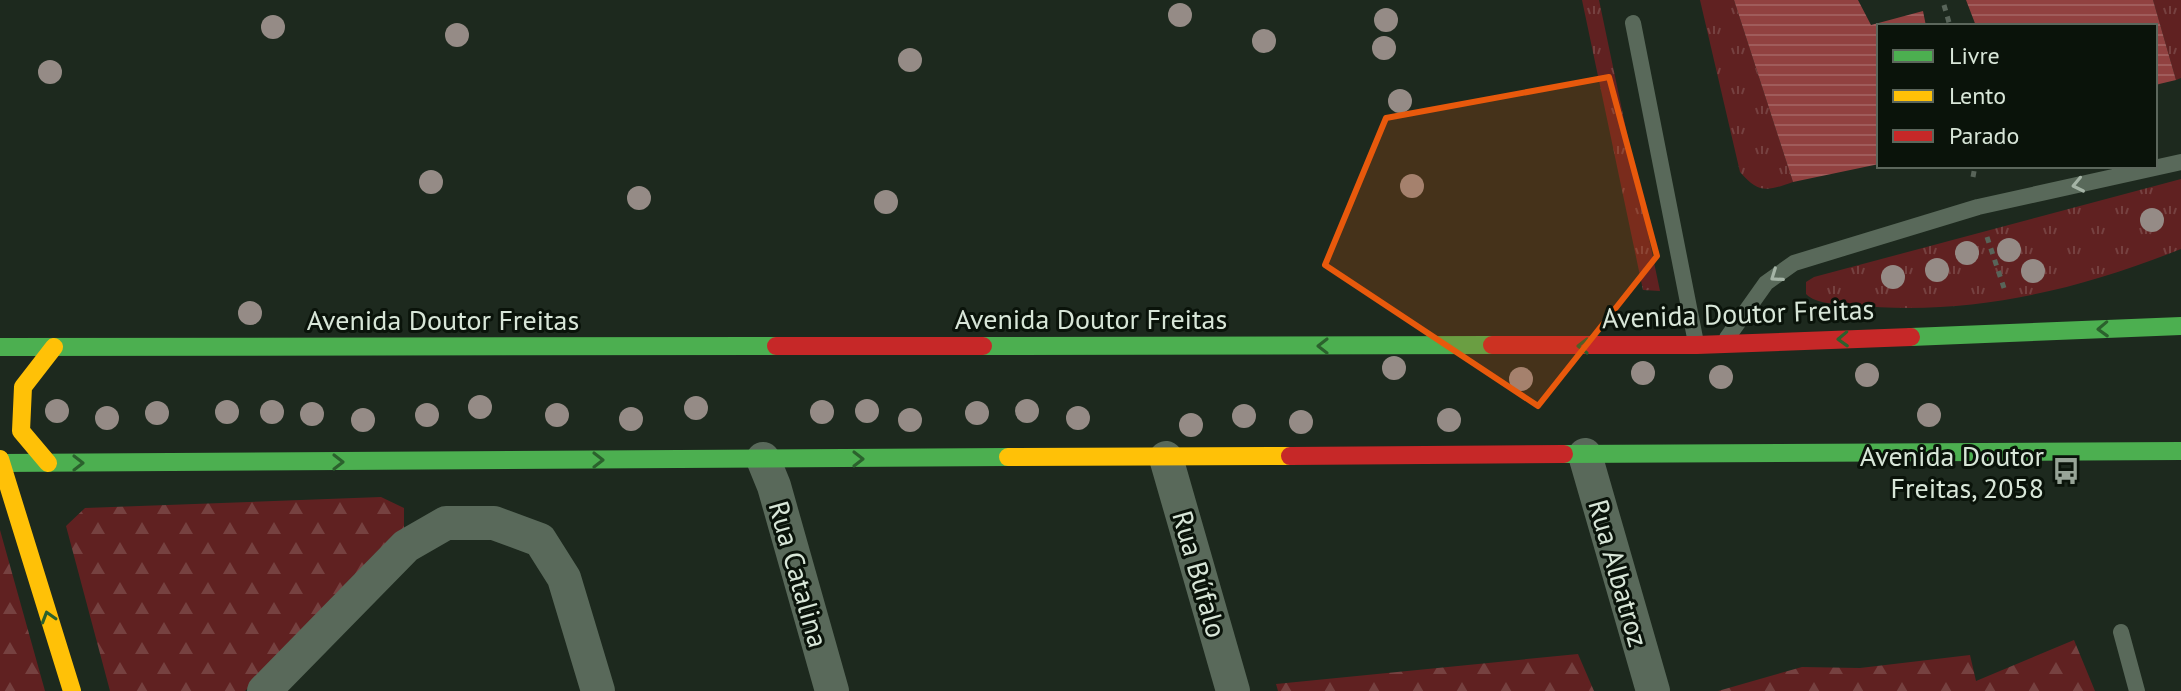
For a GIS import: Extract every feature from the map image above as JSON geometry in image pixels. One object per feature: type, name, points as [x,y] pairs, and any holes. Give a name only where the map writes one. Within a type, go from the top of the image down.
[{"type":"main road","name":"Avenida Doutor Freitas","points":[[0,347],[1697,345],[2181,326]]},
{"type":"main road","points":[[48,463],[21,431],[23,387],[54,347]]},
{"type":"main road","points":[[72,691],[0,462],[2181,451]]},
{"type":"street","name":"Rua Albatroz","points":[[1585,455],[1653,691]]},
{"type":"street","name":"Rua Búfalo","points":[[1166,458],[1233,691]]},
{"type":"street","name":"Rua Catalina","points":[[763,459],[774,486],[832,691]]},
{"type":"street","points":[[264,691],[406,546],[446,523],[494,523],[540,540],[564,578],[590,686]]},
{"type":"lane","points":[[1633,23],[1697,345]]},
{"type":"lane","points":[[2157,167],[2181,162]]},
{"type":"lane","points":[[1724,343],[1766,283],[1794,263],[1978,207],[2154,168]]},
{"type":"lane","points":[[2121,632],[2137,691]]},
{"type":"path","points":[[1944,5],[1949,24]]},
{"type":"path","points":[[1973,178],[1975,168]]},
{"type":"path","points":[[1985,231],[2008,300]]},
{"type":"highlighted area","points":[[1609,77],[1657,256],[1538,406],[1325,265],[1386,118]]},
{"type":"green space","points":[[1582,0],[1599,0],[1660,291],[1643,290]]},
{"type":"green space","points":[[1700,0],[1734,0],[1793,182],[1764,189],[1740,172]]},
{"type":"green space","points":[[2153,0],[2181,0],[2181,78],[2176,80]]},
{"type":"green space","points":[[2181,179],[2181,249],[2101,277],[2020,297],[1937,307],[1834,304],[1821,302],[1806,294],[1806,282],[1814,277]]},
{"type":"green space","points":[[381,497],[404,508],[404,533],[245,691],[110,691],[66,526],[85,508]]},
{"type":"green space","points":[[0,530],[45,691],[0,691]]},
{"type":"green space","points":[[2074,640],[2095,691],[1718,691],[1802,667],[1860,668],[1970,655],[1976,681]]},
{"type":"green space","points":[[1578,654],[1594,691],[1278,691],[1276,684]]},
{"type":"shaded area","points":[[1734,0],[1858,0],[1871,25],[1923,11],[1926,24],[1877,24],[1877,164],[1793,182]]},
{"type":"shaded area","points":[[1966,0],[2153,0],[2176,80],[2157,85],[2157,24],[1975,24]]},
{"type":"traffic: fast","points":[[1911,337],[2181,326]]},
{"type":"traffic: fast","points":[[983,346],[1492,345]]},
{"type":"traffic: fast","points":[[0,347],[776,346]]},
{"type":"traffic: fast","points":[[1564,454],[2181,451]]},
{"type":"traffic: fast","points":[[0,463],[1008,457]]},
{"type":"traffic: slow","points":[[48,463],[21,431],[23,387],[54,347]]},
{"type":"traffic: slow","points":[[1008,457],[1290,456]]},
{"type":"traffic: slow","points":[[0,459],[72,691]]},
{"type":"traffic: jam","points":[[1492,345],[1697,345],[1911,337]]},
{"type":"traffic: jam","points":[[776,346],[983,346]]},
{"type":"traffic: jam","points":[[1290,456],[1564,454]]},
{"type":"place","name":"Avenida Doutor Freitas, 2058","points":[[2066,471]]}]
